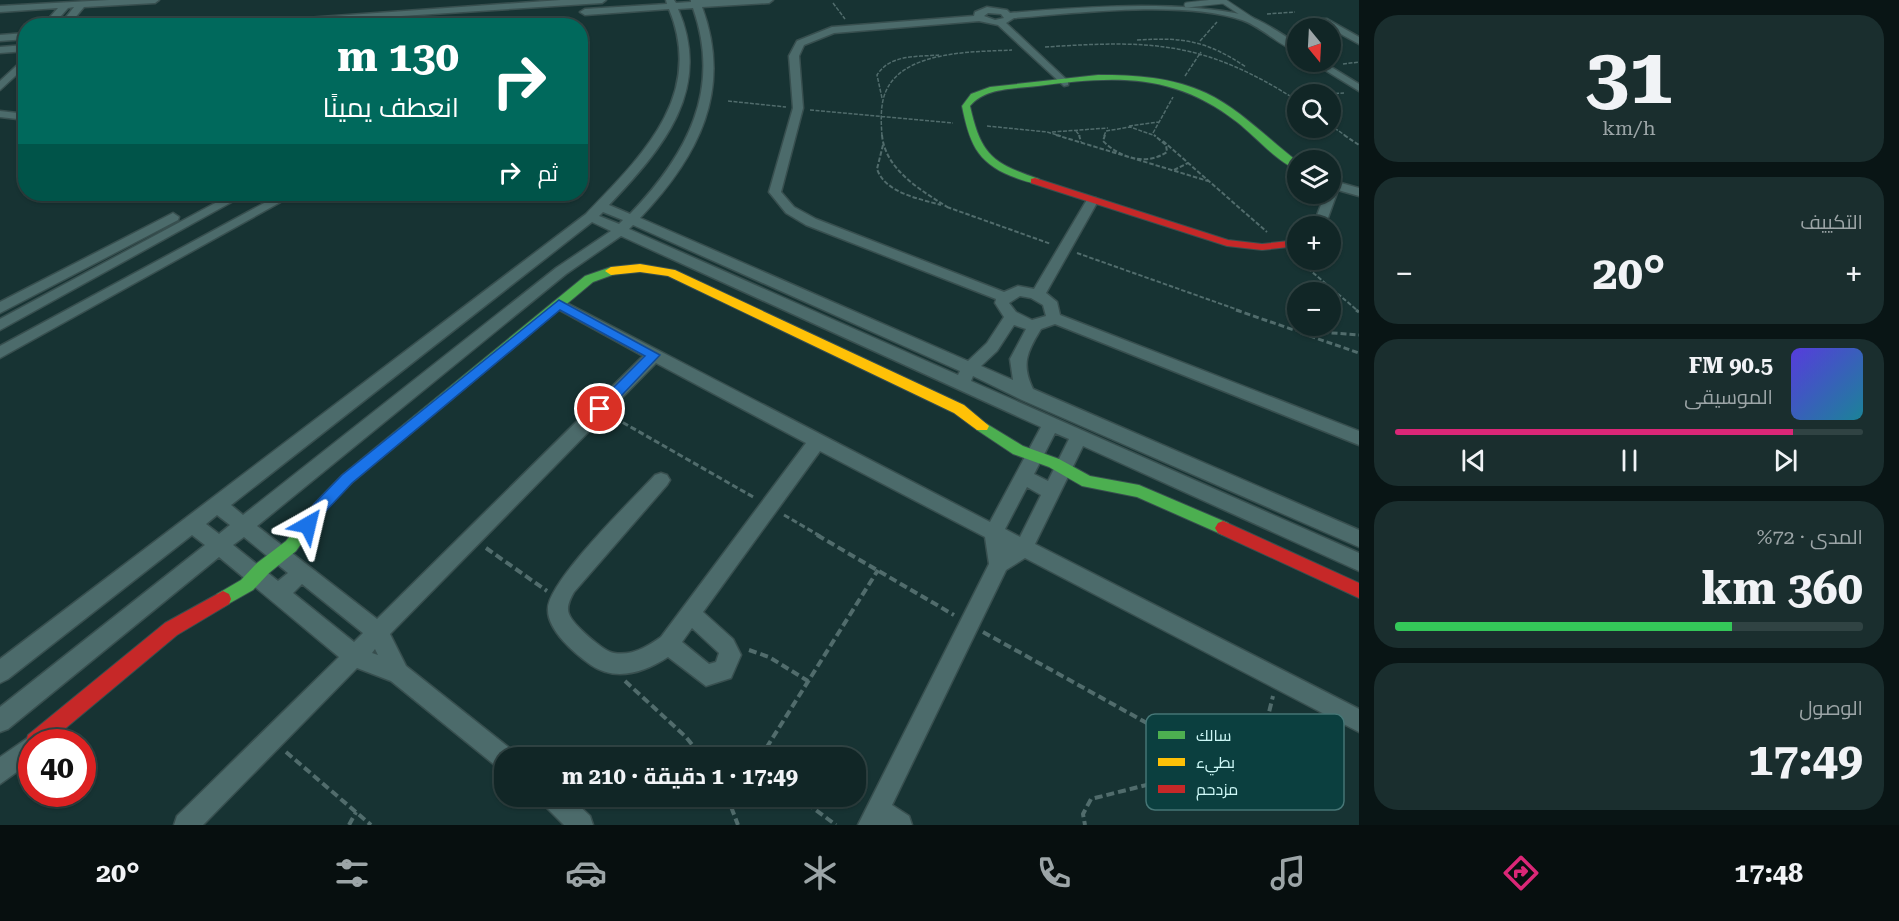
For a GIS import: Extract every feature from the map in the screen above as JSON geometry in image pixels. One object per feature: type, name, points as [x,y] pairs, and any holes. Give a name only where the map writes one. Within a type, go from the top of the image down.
[{"type":"street","points":[[0,9],[155,0]]},
{"type":"street","points":[[298,18],[476,4],[602,0]]},
{"type":"street","points":[[580,12],[672,3],[769,0]]},
{"type":"street","points":[[0,721],[561,271],[626,225],[663,185],[685,152],[700,122],[709,94],[712,68],[710,44],[696,2]]},
{"type":"street","points":[[0,672],[219,506],[596,212],[633,175],[656,145],[672,116],[682,90],[686,66],[685,43],[672,3]]},
{"type":"street","points":[[70,18],[82,4]]},
{"type":"street","points":[[981,8],[1005,19],[1148,4],[1187,5],[1226,12],[1260,25],[1287,42]]},
{"type":"street","points":[[54,18],[66,5]]},
{"type":"street","points":[[1053,318],[1052,305],[1038,294],[1018,291],[1004,297],[811,222],[792,213],[781,203],[775,192],[798,108],[795,49],[808,37],[852,27],[981,8],[997,10],[1064,83]]},
{"type":"street","points":[[1341,31],[1359,41]]},
{"type":"street","points":[[0,38],[18,37]]},
{"type":"street","points":[[0,63],[14,49]]},
{"type":"street","points":[[0,50],[18,49]]},
{"type":"street","points":[[0,87],[18,68]]},
{"type":"street","points":[[1333,72],[1359,88]]},
{"type":"street","points":[[1287,159],[1213,102],[1179,85],[1139,78],[981,92],[966,106],[974,147],[990,164],[1018,177],[1227,243],[1256,247],[1287,246]]},
{"type":"street","points":[[0,114],[18,116]]},
{"type":"street","points":[[1341,187],[1359,192]]},
{"type":"street","points":[[0,308],[203,201]]},
{"type":"street","points":[[0,325],[227,201]]},
{"type":"street","points":[[0,353],[276,201]]},
{"type":"street","points":[[1038,294],[1092,201]]},
{"type":"street","points":[[596,212],[969,369],[1359,539]]},
{"type":"street","points":[[626,225],[1012,407],[1359,562]]},
{"type":"street","points":[[51,729],[171,630],[206,608],[236,593],[301,536],[319,508],[347,479],[589,279],[608,271],[629,267],[651,267],[671,273],[959,409],[1004,442],[1064,468],[1087,482],[1119,486],[1158,498],[1359,591]]},
{"type":"street","points":[[1004,297],[1002,303],[1012,317],[1036,325]]},
{"type":"street","points":[[559,304],[817,441],[1359,721]]},
{"type":"street","points":[[967,386],[964,380],[969,369],[992,347],[1012,317]]},
{"type":"street","points":[[1012,407],[1026,405],[1028,395],[1016,369],[1016,357],[1036,325],[1053,318],[1359,438]]},
{"type":"street","points":[[992,347],[1016,357]]},
{"type":"street","points":[[186,825],[654,355]]},
{"type":"street","points":[[999,564],[994,533],[1051,424]]},
{"type":"street","points":[[900,825],[874,816],[999,564],[1024,548],[1079,437]]},
{"type":"street","points":[[661,480],[558,599],[557,615],[565,628],[603,661],[620,664],[638,662],[654,656],[668,644],[817,441]]},
{"type":"street","points":[[1023,477],[1052,492]]},
{"type":"street","points":[[219,506],[378,633],[398,673]]},
{"type":"street","points":[[194,525],[354,656],[398,673],[494,750]]},
{"type":"street","points":[[278,594],[302,573]]},
{"type":"street","points":[[668,644],[706,675],[723,670],[730,655],[726,646],[691,614]]},
{"type":"street","points":[[0,772],[18,757]]},
{"type":"street","points":[[562,807],[581,825]]},
{"type":"lane","points":[[1187,5],[1222,0],[1260,25]]},
{"type":"path","points":[[833,3],[852,27]]},
{"type":"path","points":[[1200,41],[1226,12]]},
{"type":"path","points":[[1246,16],[1295,12]]},
{"type":"path","points":[[1124,41],[1177,37],[1200,41],[1220,50],[1255,73]]},
{"type":"path","points":[[1153,134],[1179,85],[1201,52]]},
{"type":"path","points":[[882,99],[877,75],[886,64],[908,58],[953,54]]},
{"type":"path","points":[[1341,93],[1347,93]]},
{"type":"path","points":[[882,117],[1047,132],[1130,127],[1153,134],[1283,247]]},
{"type":"path","points":[[1159,122],[1106,131],[1103,141],[1124,155],[1139,159],[1160,157],[1167,152],[1163,141]]},
{"type":"path","points":[[1076,131],[1082,139],[1081,142]]},
{"type":"path","points":[[1047,132],[1208,181]]},
{"type":"path","points":[[1341,132],[1359,145]]},
{"type":"path","points":[[883,145],[877,170],[881,179],[892,188],[1287,328]]},
{"type":"path","points":[[1173,170],[1188,164]]},
{"type":"path","points":[[1310,270],[1359,312]]},
{"type":"path","points":[[1341,334],[1359,335]]},
{"type":"path","points":[[1311,336],[1359,353]]},
{"type":"path","points":[[600,409],[770,506],[970,625],[1146,723]]},
{"type":"path","points":[[472,538],[558,599]]},
{"type":"path","points":[[767,747],[878,570]]},
{"type":"path","points":[[730,655],[742,650],[756,651],[808,681]]},
{"type":"path","points":[[603,661],[694,747]]},
{"type":"path","points":[[1269,714],[1276,678]]},
{"type":"path","points":[[272,739],[371,825]]},
{"type":"path","points":[[1085,825],[1083,814],[1091,799],[1146,785]]},
{"type":"path","points":[[732,807],[738,825]]},
{"type":"path","points":[[812,807],[836,825]]},
{"type":"path","points":[[349,825],[356,812]]},
{"type":"traffic: fast","points":[[1035,181],[994,164],[979,148],[966,106],[974,96],[990,90],[1098,78],[1126,77],[1179,85],[1203,95],[1228,111],[1287,158]]},
{"type":"traffic: fast","points":[[223,599],[247,585],[263,568],[291,546],[319,508],[347,479],[589,279],[611,271]]},
{"type":"traffic: fast","points":[[982,426],[1018,450],[1054,463],[1087,482],[1139,491],[1223,528]]},
{"type":"traffic: slow","points":[[611,271],[640,268],[671,273],[959,409],[982,426]]},
{"type":"traffic: jam","points":[[1035,181],[1227,243],[1262,247],[1287,244]]},
{"type":"traffic: jam","points":[[1223,528],[1359,591]]},
{"type":"traffic: jam","points":[[51,729],[171,629],[223,599]]},
{"type":"route","points":[[308,525],[319,508],[347,479],[559,304],[654,355],[600,409]]}]
